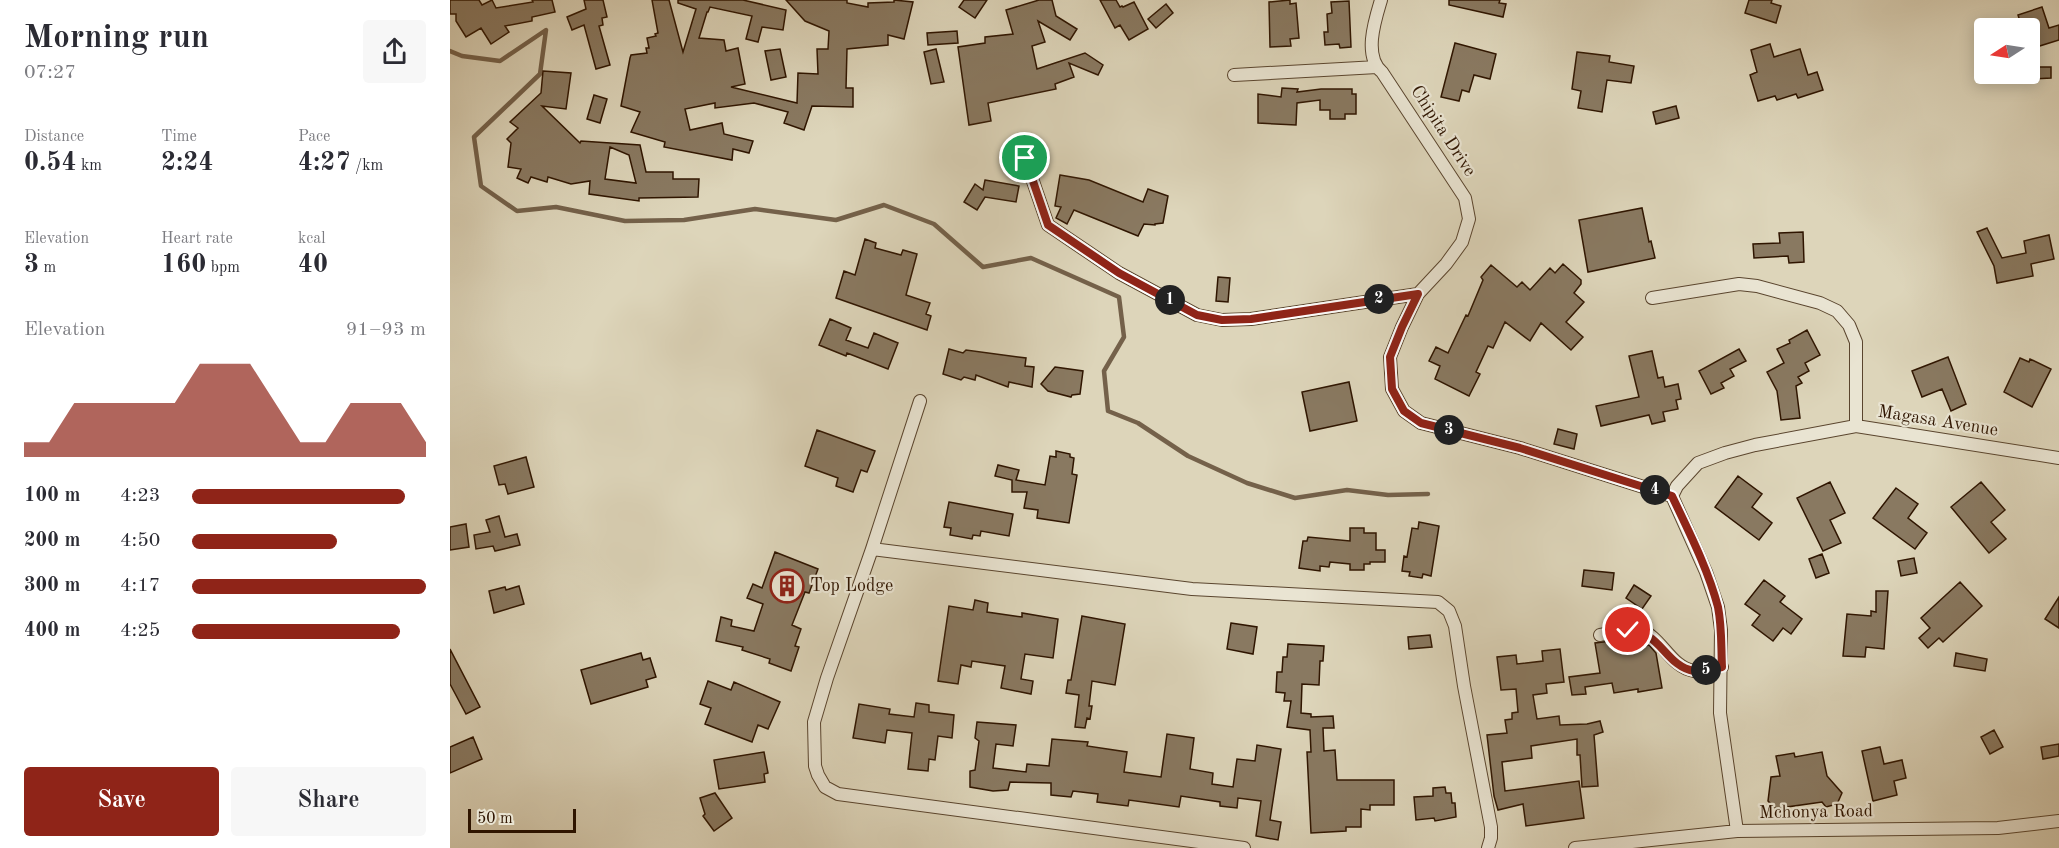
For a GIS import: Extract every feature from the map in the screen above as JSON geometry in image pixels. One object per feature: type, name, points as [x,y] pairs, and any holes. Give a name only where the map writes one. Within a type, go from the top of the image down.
[{"type":"street","name":"Chipita Drive","points":[[1382,0],[1373,25],[1373,50],[1377,67],[1465,198],[1469,219],[1462,242],[1446,264],[1418,294],[1390,357],[1392,389],[1404,411],[1421,423],[1520,448],[1672,496]]},
{"type":"street","points":[[1234,75],[1377,67]]},
{"type":"street","points":[[1025,158],[1048,225],[1119,273],[1197,315],[1222,320],[1251,319],[1418,294]]},
{"type":"street","points":[[1652,298],[1739,284],[1820,303],[1837,311],[1849,325],[1856,342],[1856,426]]},
{"type":"street","points":[[920,401],[814,722],[815,766],[820,782],[838,794],[1244,848]]},
{"type":"street","name":"Magasa Avenue","points":[[1672,496],[1677,486],[1698,462],[1725,453],[1856,426],[2059,458]]},
{"type":"street","points":[[1672,496],[1706,572],[1718,607],[1722,667],[1720,713],[1737,831]]},
{"type":"street","points":[[872,549],[1192,589],[1438,602],[1449,611],[1455,626],[1491,827],[1488,848]]},
{"type":"street","points":[[1600,635],[1640,630],[1656,641],[1672,659],[1684,668],[1694,671],[1722,667]]},
{"type":"street","name":"Mchonya Road","points":[[1575,848],[1737,831],[1998,828],[2059,820]]},
{"type":"building","points":[[450,0],[479,0],[482,5],[492,0],[496,8],[533,2],[532,0],[552,0],[555,12],[532,17],[532,21],[505,26],[509,32],[491,44],[481,28],[466,37],[456,21],[456,14],[450,14]]},
{"type":"building","points":[[584,0],[603,0],[607,17],[602,18],[603,25],[599,26],[610,65],[596,69],[584,25],[572,30],[567,17],[586,9]]},
{"type":"building","points":[[652,0],[669,0],[683,52],[696,9],[678,3],[678,0],[743,0],[786,10],[783,30],[762,27],[758,42],[746,39],[752,16],[710,7],[699,38],[724,40],[726,51],[738,48],[745,84],[731,87],[797,103],[798,73],[818,74],[817,49],[828,49],[829,31],[805,21],[786,0],[847,0],[847,3],[868,7],[868,3],[894,2],[894,0],[913,2],[904,39],[888,35],[888,45],[847,49],[846,88],[853,88],[853,107],[812,106],[804,130],[784,123],[788,112],[754,103],[715,108],[715,103],[685,109],[690,130],[722,123],[724,134],[753,141],[749,153],[733,149],[732,160],[664,147],[665,142],[631,132],[640,112],[621,106],[631,55],[647,53],[646,48],[649,48],[647,38],[656,36],[655,34],[658,33]]},
{"type":"building","points":[[964,0],[987,0],[975,18],[959,7]]},
{"type":"building","points":[[1039,0],[1052,0],[1056,16],[1077,29],[1070,40],[1038,21],[1045,42],[1032,46],[1037,69],[1085,53],[1103,65],[1098,75],[1069,63],[1074,77],[1055,84],[1056,89],[988,103],[991,121],[969,125],[958,47],[985,43],[985,37],[1013,34],[1006,10]]},
{"type":"building","points":[[1100,0],[1116,0],[1120,7],[1134,2],[1148,29],[1129,40],[1120,25],[1115,28]]},
{"type":"building","points":[[1290,0],[1290,4],[1296,3],[1299,38],[1290,39],[1291,46],[1270,47],[1269,2]]},
{"type":"building","points":[[1449,0],[1500,0],[1499,3],[1506,4],[1503,17],[1449,5]]},
{"type":"building","points":[[1749,0],[1772,0],[1771,3],[1781,6],[1776,23],[1745,13]]},
{"type":"building","points":[[1349,1],[1351,47],[1340,48],[1339,44],[1325,45],[1324,32],[1328,32],[1327,14],[1332,13],[1331,2]]},
{"type":"building","points":[[1166,4],[1173,13],[1156,28],[1148,19]]},
{"type":"building","points":[[2042,7],[2049,28],[2059,25],[2059,40],[2040,46],[2040,18],[2019,18],[2018,15]]},
{"type":"building","points":[[957,31],[958,43],[928,45],[927,33]]},
{"type":"building","points":[[1455,43],[1496,54],[1490,79],[1474,75],[1469,92],[1462,90],[1459,101],[1441,97]]},
{"type":"building","points":[[1770,44],[1774,57],[1800,49],[1808,75],[1817,72],[1823,90],[1798,98],[1796,94],[1777,100],[1775,96],[1758,101],[1750,75],[1757,72],[1751,50]]},
{"type":"building","points":[[780,49],[786,77],[771,80],[765,51]]},
{"type":"building","points":[[936,49],[944,82],[931,84],[924,52]]},
{"type":"building","points":[[1577,52],[1610,56],[1609,62],[1634,66],[1631,83],[1607,80],[1602,112],[1578,108],[1581,91],[1572,89]]},
{"type":"building","points":[[2040,67],[2051,67],[2051,78],[2040,79]]},
{"type":"building","points":[[543,71],[571,73],[566,109],[542,106],[580,143],[581,141],[640,145],[646,172],[673,172],[673,179],[699,179],[698,197],[639,198],[639,201],[589,194],[590,181],[571,184],[548,177],[547,182],[531,177],[528,183],[517,178],[521,169],[508,167],[511,143],[507,139],[518,128],[510,122],[541,93]],"holes":[[[610,147],[629,155],[636,183],[605,179]]]},
{"type":"building","points":[[1282,88],[1298,89],[1297,92],[1352,89],[1352,94],[1356,94],[1356,114],[1345,114],[1345,119],[1330,119],[1330,110],[1320,110],[1320,100],[1297,103],[1296,125],[1258,123],[1258,94],[1281,97]]},
{"type":"building","points":[[594,95],[607,99],[600,123],[587,119]]},
{"type":"building","points":[[1676,106],[1679,118],[1656,124],[1653,112]]},
{"type":"building","points":[[1060,175],[1089,180],[1143,202],[1148,189],[1168,196],[1163,223],[1144,224],[1138,236],[1074,210],[1067,224],[1056,218],[1061,207],[1055,206]]},
{"type":"building","points":[[985,180],[1019,186],[1016,202],[985,197],[977,210],[964,202],[975,184],[983,190]]},
{"type":"building","points":[[1642,208],[1655,258],[1588,272],[1579,220]]},
{"type":"building","points":[[1987,228],[2002,258],[2026,253],[2024,241],[2049,235],[2054,259],[2031,264],[2033,276],[1997,283],[1994,266],[1977,232]]},
{"type":"building","points":[[1803,232],[1804,262],[1789,263],[1788,256],[1754,258],[1753,244],[1780,243],[1779,233]]},
{"type":"building","points":[[865,239],[876,243],[875,248],[901,255],[903,250],[917,254],[906,295],[930,303],[926,314],[931,316],[927,330],[836,298],[844,271],[855,275]]},
{"type":"building","points":[[1563,264],[1581,280],[1581,284],[1574,293],[1584,302],[1566,322],[1583,337],[1571,350],[1541,323],[1530,341],[1505,322],[1493,348],[1488,346],[1476,372],[1480,374],[1469,396],[1435,379],[1440,366],[1429,361],[1436,347],[1448,353],[1466,315],[1468,316],[1483,280],[1481,277],[1491,265],[1517,287],[1522,282],[1530,290],[1550,268],[1555,273]]},
{"type":"building","points":[[1218,277],[1230,278],[1228,302],[1216,301]]},
{"type":"building","points":[[830,319],[851,328],[846,340],[868,348],[874,333],[898,343],[888,369],[819,345]]},
{"type":"building","points":[[1807,330],[1820,355],[1805,363],[1809,371],[1798,377],[1802,383],[1796,386],[1800,418],[1781,420],[1777,391],[1767,372],[1784,363],[1777,349],[1790,343],[1789,340]]},
{"type":"building","points":[[949,349],[963,353],[966,350],[1026,358],[1025,366],[1034,367],[1032,387],[1009,382],[1008,387],[976,375],[975,380],[964,377],[961,380],[943,374]]},
{"type":"building","points":[[1739,349],[1746,361],[1730,369],[1734,376],[1721,383],[1724,388],[1711,394],[1699,371]]},
{"type":"building","points":[[1652,351],[1658,378],[1663,377],[1665,387],[1678,384],[1681,399],[1676,400],[1678,409],[1663,412],[1665,421],[1652,424],[1649,415],[1601,426],[1596,406],[1639,397],[1629,356]]},
{"type":"building","points":[[1948,357],[1966,404],[1951,411],[1942,389],[1922,397],[1912,371]]},
{"type":"building","points":[[2020,358],[2029,362],[2030,359],[2051,369],[2032,407],[2004,392]]},
{"type":"building","points":[[1055,367],[1083,371],[1080,394],[1071,397],[1048,391],[1041,384]]},
{"type":"building","points":[[1349,382],[1357,421],[1310,431],[1302,392]]},
{"type":"building","points":[[1558,429],[1577,434],[1574,449],[1554,444]]},
{"type":"building","points":[[817,430],[875,451],[867,472],[861,470],[853,492],[836,486],[838,478],[805,466]]},
{"type":"building","points":[[1056,451],[1070,454],[1070,457],[1074,458],[1072,474],[1077,475],[1069,523],[1037,518],[1038,510],[1024,508],[1027,492],[1012,492],[1012,480],[995,476],[998,465],[1019,470],[1016,480],[1045,485],[1050,456],[1056,457]]},
{"type":"building","points":[[526,457],[534,487],[508,494],[505,484],[499,485],[494,466]]},
{"type":"building","points":[[1738,476],[1762,494],[1752,507],[1772,523],[1759,540],[1715,507]]},
{"type":"building","points":[[1830,482],[1845,513],[1830,520],[1841,543],[1823,551],[1797,498]]},
{"type":"building","points":[[1981,482],[2005,510],[1991,522],[2006,539],[1989,553],[1951,507]]},
{"type":"building","points":[[1896,488],[1918,504],[1908,518],[1927,533],[1915,549],[1873,518]]},
{"type":"building","points":[[949,502],[1013,514],[1009,536],[981,531],[980,536],[973,535],[972,539],[950,535],[951,528],[944,527]]},
{"type":"building","points":[[499,516],[505,537],[517,534],[520,545],[495,551],[493,546],[476,549],[474,535],[490,532],[486,520]]},
{"type":"building","points":[[1419,522],[1439,526],[1431,576],[1423,574],[1422,578],[1409,576],[1410,572],[1402,571],[1412,528],[1418,529]]},
{"type":"building","points":[[466,524],[469,547],[450,550],[450,527]]},
{"type":"building","points":[[1350,528],[1364,528],[1364,533],[1376,533],[1376,550],[1385,550],[1385,562],[1364,564],[1364,570],[1350,570],[1350,564],[1330,562],[1329,567],[1320,566],[1320,571],[1299,568],[1303,541],[1307,541],[1308,537],[1350,541]]},
{"type":"building","points":[[775,552],[818,569],[809,593],[805,592],[792,625],[801,629],[795,646],[799,647],[791,671],[769,663],[770,659],[742,650],[743,647],[716,641],[721,617],[732,620],[731,626],[754,631],[763,604],[747,598],[753,584],[762,588]]},
{"type":"building","points":[[1822,554],[1829,573],[1816,578],[1809,559]]},
{"type":"building","points":[[1914,558],[1917,573],[1901,576],[1898,561]]},
{"type":"building","points":[[1584,570],[1614,573],[1612,590],[1582,586]]},
{"type":"building","points":[[1764,580],[1785,596],[1780,602],[1802,619],[1791,634],[1783,628],[1773,641],[1752,625],[1760,615],[1745,604]]},
{"type":"building","points":[[1960,582],[1982,606],[1943,642],[1939,638],[1928,648],[1919,638],[1930,628],[1921,618]]},
{"type":"building","points":[[1634,585],[1651,596],[1642,609],[1626,598]]},
{"type":"building","points":[[519,586],[524,604],[494,613],[489,591],[505,587],[506,590]]},
{"type":"building","points":[[1876,591],[1888,591],[1884,649],[1866,647],[1865,657],[1843,656],[1847,614],[1871,616],[1871,611],[1876,612]]},
{"type":"building","points":[[2059,597],[2059,628],[2045,619]]},
{"type":"building","points":[[975,600],[988,603],[987,612],[1022,617],[1022,613],[1058,619],[1053,658],[1025,654],[1021,679],[1033,681],[1031,694],[1001,688],[1005,666],[972,661],[971,667],[961,665],[958,684],[938,681],[949,606],[973,610]]},
{"type":"building","points":[[1082,616],[1125,624],[1115,685],[1092,681],[1089,706],[1092,706],[1090,719],[1087,718],[1085,728],[1075,727],[1079,695],[1066,693],[1068,680],[1071,680]]},
{"type":"building","points":[[1231,623],[1257,627],[1253,654],[1227,649]]},
{"type":"building","points":[[1430,635],[1432,647],[1409,649],[1408,637]]},
{"type":"building","points":[[1639,639],[1640,647],[1649,645],[1656,653],[1662,688],[1614,693],[1612,683],[1585,687],[1586,694],[1572,695],[1569,677],[1600,673],[1595,643]]},
{"type":"building","points":[[1288,644],[1324,646],[1323,661],[1320,661],[1319,685],[1302,684],[1301,713],[1311,714],[1311,717],[1333,716],[1334,728],[1323,728],[1324,751],[1335,750],[1337,780],[1394,780],[1394,805],[1370,805],[1370,810],[1361,809],[1361,827],[1346,827],[1346,831],[1311,833],[1307,752],[1311,752],[1310,730],[1287,727],[1291,701],[1284,701],[1285,693],[1276,692],[1277,672],[1282,672],[1283,657],[1287,657]]},
{"type":"building","points":[[450,649],[480,707],[466,714],[450,684]]},
{"type":"building","points":[[1560,649],[1564,682],[1546,684],[1547,693],[1533,695],[1537,719],[1559,716],[1560,725],[1600,721],[1603,732],[1594,735],[1598,786],[1582,787],[1577,739],[1531,746],[1532,758],[1502,762],[1505,791],[1579,781],[1584,818],[1526,826],[1523,804],[1498,810],[1494,796],[1487,735],[1507,733],[1505,720],[1512,719],[1512,713],[1518,712],[1516,689],[1501,690],[1497,657],[1516,655],[1517,664],[1543,661],[1542,651]]},
{"type":"building","points":[[641,653],[643,660],[650,658],[656,677],[646,680],[648,687],[591,704],[581,670]]},
{"type":"building","points":[[1956,653],[1987,659],[1985,671],[1954,666]]},
{"type":"building","points":[[708,681],[731,690],[734,682],[780,702],[768,729],[758,725],[752,742],[705,724],[711,708],[700,704]]},
{"type":"building","points":[[916,703],[929,705],[929,712],[954,715],[952,738],[938,736],[935,760],[929,759],[928,771],[908,769],[912,733],[887,730],[885,743],[853,738],[859,704],[890,709],[889,714],[914,717]]},
{"type":"building","points":[[977,722],[1016,725],[1013,746],[996,744],[993,768],[1026,772],[1027,764],[1049,766],[1052,739],[1088,742],[1087,746],[1127,752],[1124,772],[1161,777],[1167,734],[1194,738],[1190,769],[1213,773],[1212,784],[1233,787],[1237,759],[1255,761],[1257,745],[1281,749],[1270,820],[1281,822],[1278,840],[1256,836],[1261,801],[1238,798],[1237,808],[1220,806],[1220,802],[1181,796],[1179,807],[1129,800],[1128,806],[1097,802],[1098,794],[1073,791],[1071,797],[1051,795],[1051,783],[1010,782],[1008,790],[993,791],[970,787],[970,771],[975,770],[979,741],[975,738]]},
{"type":"building","points":[[1994,730],[2003,747],[1990,754],[1981,737]]},
{"type":"building","points":[[473,737],[482,759],[450,773],[450,747]]},
{"type":"building","points":[[2059,744],[2059,756],[2043,759],[2041,747]]},
{"type":"building","points":[[1880,747],[1884,764],[1902,760],[1906,778],[1894,781],[1897,795],[1873,801],[1862,751]]},
{"type":"building","points":[[764,752],[768,773],[764,774],[765,782],[719,789],[714,760]]},
{"type":"building","points":[[1822,752],[1827,776],[1842,793],[1837,804],[1826,807],[1822,802],[1787,807],[1787,810],[1779,812],[1768,801],[1771,777],[1780,776],[1776,756],[1794,753],[1795,757]]},
{"type":"building","points":[[1445,787],[1446,793],[1451,793],[1452,803],[1455,803],[1456,817],[1435,821],[1434,818],[1416,820],[1414,797],[1433,796],[1433,788]]},
{"type":"building","points":[[715,793],[732,818],[714,831],[703,816],[705,814],[700,798]]},
{"type":"waterway","points":[[450,51],[462,56],[500,61],[546,30],[540,74],[474,137],[481,186],[517,211],[556,207],[625,221],[684,220],[755,209],[836,220],[884,205],[934,224],[983,267],[1031,258],[1119,297],[1124,337],[1104,371],[1108,411],[1138,423],[1188,456],[1247,483],[1295,498],[1347,490],[1388,495],[1428,494]]},
{"type":"place","name":"Top Lodge","points":[[787,586]]},
{"type":"route","points":[[1025,158],[1048,225],[1119,273],[1197,315],[1222,320],[1251,319],[1418,294],[1390,357],[1392,389],[1404,411],[1421,423],[1520,448],[1672,496],[1706,572],[1718,607],[1722,667],[1700,671],[1684,668],[1649,636],[1640,630],[1628,630]]}]
